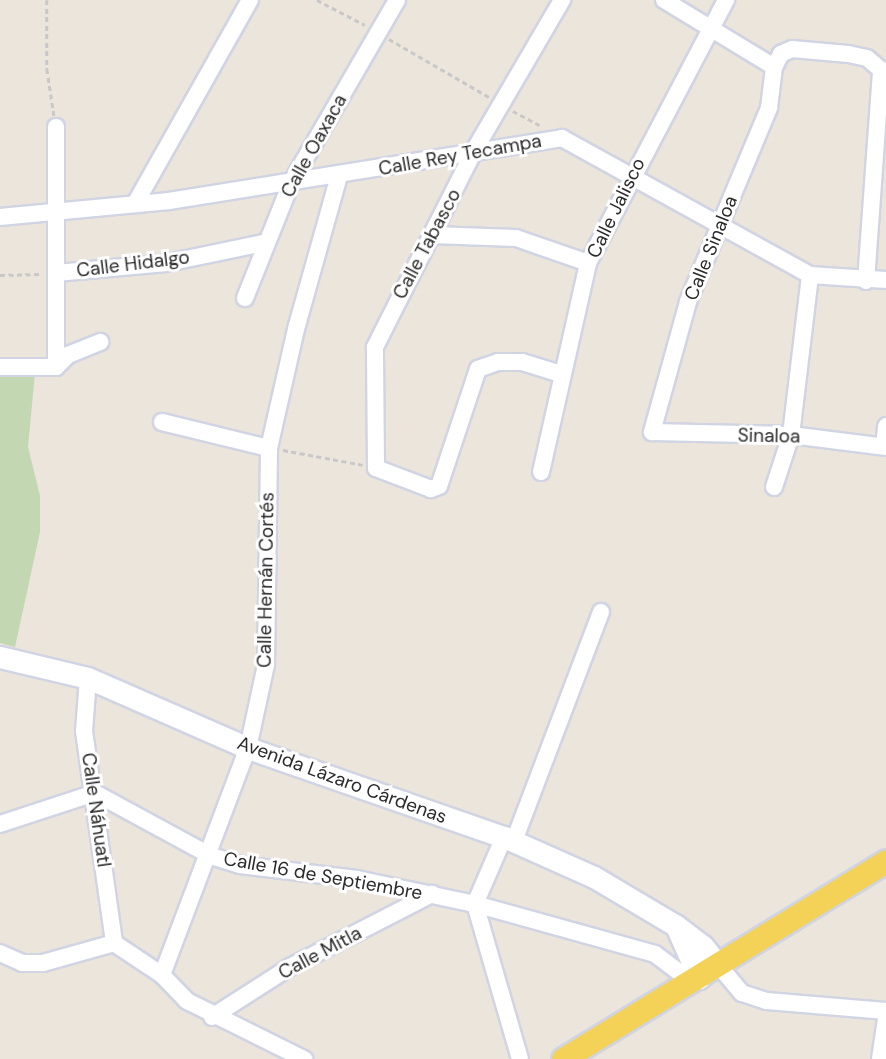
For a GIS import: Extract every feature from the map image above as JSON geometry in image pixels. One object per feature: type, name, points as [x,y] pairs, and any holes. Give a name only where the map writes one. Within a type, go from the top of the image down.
[{"type":"main road","name":"Avenida Lázaro Cárdenas","points":[[0,657],[88,678],[248,748],[509,839],[594,877],[675,925],[703,946],[720,967]]},
{"type":"main road","points":[[563,1059],[720,967],[886,861]]},
{"type":"main road","points":[[675,925],[695,980]]},
{"type":"street","points":[[135,204],[250,0]]},
{"type":"street","name":"Calle Oaxaca","points":[[245,298],[264,243],[291,183],[397,0]]},
{"type":"street","name":"Calle Tabasco","points":[[376,468],[375,347],[475,149],[562,0]]},
{"type":"street","points":[[664,0],[775,67],[781,54],[792,49],[867,58],[883,70],[866,281]]},
{"type":"street","name":"Calle Jalisco","points":[[541,472],[561,374],[584,296],[588,263],[726,0]]},
{"type":"street","name":"Calle Sinaloa","points":[[652,432],[688,302],[718,224],[769,108],[775,67]]},
{"type":"street","points":[[56,127],[56,367]]},
{"type":"street","name":"Calle Rey Tecampa","points":[[0,217],[55,209],[135,204],[291,183],[475,149],[562,138],[810,275],[866,281],[886,280]]},
{"type":"street","name":"Calle Hernán Cortés","points":[[162,975],[211,856],[248,748],[266,665],[269,448],[296,329],[339,176]]},
{"type":"street","points":[[432,235],[516,238],[588,263]]},
{"type":"street","name":"Calle Hidalgo","points":[[55,273],[167,263],[264,243]]},
{"type":"street","points":[[774,487],[791,435],[810,275]]},
{"type":"street","points":[[0,367],[56,367],[68,355],[100,342]]},
{"type":"street","points":[[376,468],[431,489],[439,485],[478,369],[498,362],[522,362],[561,374]]},
{"type":"street","points":[[162,422],[269,448]]},
{"type":"street","points":[[885,447],[886,426]]},
{"type":"street","name":"Sinaloa","points":[[652,432],[791,435],[885,447]]},
{"type":"street","points":[[520,1059],[475,904],[509,839],[601,612]]},
{"type":"street","name":"Calle Náhuatl","points":[[88,678],[84,731],[95,793],[114,943]]},
{"type":"street","points":[[0,824],[95,793]]},
{"type":"street","name":"Calle 16 de Septiembre","points":[[95,793],[211,856],[432,894],[475,904],[655,954],[695,980]]},
{"type":"street","name":"Calle Mitla","points":[[212,1017],[290,967],[432,894]]},
{"type":"street","points":[[0,953],[22,963],[43,963],[114,943],[162,975],[187,1002],[212,1017],[304,1059]]},
{"type":"street","points":[[720,967],[742,993],[767,1001],[886,1011]]},
{"type":"street","points":[[880,1059],[886,1019]]},
{"type":"path","points":[[47,0],[47,69],[56,127]]},
{"type":"path","points":[[317,0],[562,138]]},
{"type":"path","name":"Calle Hidalgo","points":[[0,275],[55,273]]},
{"type":"path","points":[[269,448],[376,468]]},
{"type":"green space","points":[[0,373],[35,373],[28,447],[40,496],[40,532],[15,647],[0,643]]}]
